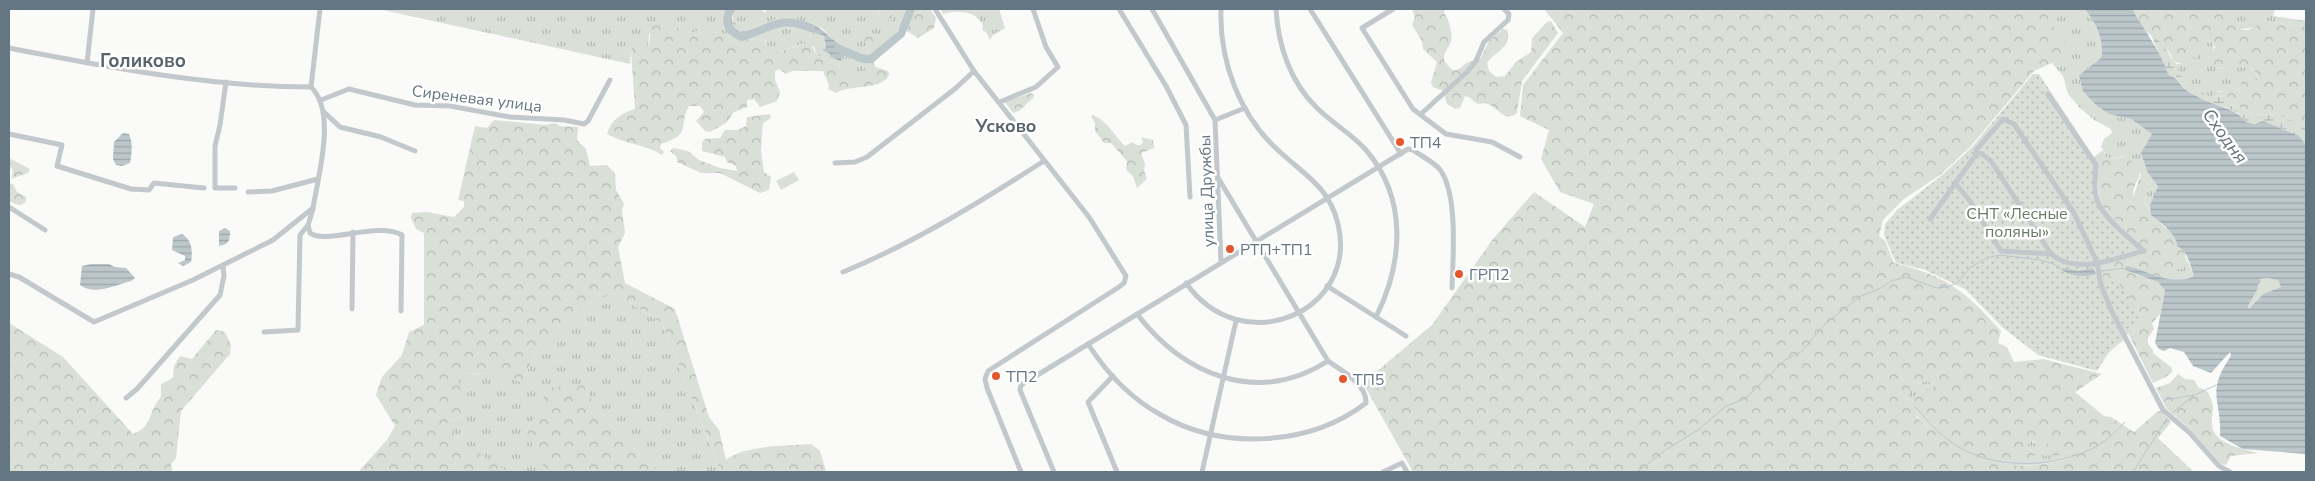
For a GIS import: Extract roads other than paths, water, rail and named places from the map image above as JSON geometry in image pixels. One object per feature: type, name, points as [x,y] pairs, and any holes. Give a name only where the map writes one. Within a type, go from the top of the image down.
[{"type":"street","points":[[88,63],[93,9]]},
{"type":"street","points":[[264,332],[298,330],[300,235],[308,225],[314,208],[324,112],[321,100],[311,87],[320,9]]},
{"type":"street","points":[[935,9],[974,71],[1089,217],[1124,272],[1126,280],[1119,287],[988,371],[986,379],[987,388],[1022,472]]},
{"type":"street","points":[[1000,102],[1036,87],[1058,67],[1046,48],[1033,9]]},
{"type":"street","points":[[1119,9],[1133,36],[1166,86],[1186,125],[1190,197]]},
{"type":"street","name":"улица Дружбы","points":[[1054,472],[1020,387],[1221,262],[1216,120],[1152,9]]},
{"type":"street","points":[[1186,284],[1207,307],[1236,321],[1252,323],[1274,322],[1299,312],[1310,304],[1327,286],[1333,275],[1340,249],[1338,226],[1328,196],[1278,151],[1262,134],[1245,108],[1227,67],[1223,51],[1221,9]]},
{"type":"street","points":[[1276,9],[1278,32],[1284,54],[1291,72],[1304,94],[1317,108],[1352,136],[1366,151],[1385,182],[1396,216],[1398,252],[1393,278],[1376,317]]},
{"type":"street","points":[[1310,9],[1401,154]]},
{"type":"street","points":[[1393,9],[1362,28],[1407,102],[1452,136],[1492,142],[1520,157]]},
{"type":"street","points":[[1421,114],[1468,71],[1476,61],[1484,42],[1508,20],[1509,14],[1504,9]]},
{"type":"street","points":[[9,48],[88,63],[226,82],[311,87]]},
{"type":"street","points":[[835,163],[855,162],[867,157],[963,82],[974,71]]},
{"type":"street","name":"Сиреневая улица","points":[[321,100],[332,97],[345,89],[355,89],[415,105],[450,106],[510,117],[564,120],[584,124],[588,122],[610,80]]},
{"type":"street","points":[[226,82],[215,146],[215,188],[235,188]]},
{"type":"street","points":[[1977,153],[1982,154],[1991,161],[2051,254],[2059,261],[2075,266],[2144,251],[2130,239],[2098,204],[2094,182],[2096,165],[2048,94]]},
{"type":"street","points":[[1216,120],[1245,108]]},
{"type":"street","points":[[324,112],[340,127],[380,137],[415,151]]},
{"type":"street","points":[[1930,219],[1977,153],[1976,150],[1998,123],[2003,119],[2014,124],[2074,213],[2097,262],[2101,285],[2112,312],[2163,410],[2190,433],[2219,466],[2230,472]]},
{"type":"street","points":[[9,134],[62,145],[57,166],[131,189],[149,190],[154,183],[204,188]]},
{"type":"street","points":[[1221,262],[1328,196],[1408,150],[1413,150],[1440,169],[1445,180],[1453,222],[1452,288]]},
{"type":"street","points":[[843,272],[868,262],[936,226],[1044,161]]},
{"type":"street","points":[[1088,344],[1099,361],[1133,396],[1162,416],[1212,434],[1238,438],[1286,437],[1332,424],[1348,417],[1366,403],[1366,396],[1356,382],[1328,361],[1217,176]]},
{"type":"street","points":[[248,192],[272,190],[318,179]]},
{"type":"street","points":[[1955,183],[1970,201],[2001,250],[2051,254]]},
{"type":"street","points":[[9,207],[45,230]]},
{"type":"street","points":[[9,274],[19,277],[94,322],[222,266],[273,240],[314,208]]},
{"type":"street","points":[[308,225],[310,234],[318,237],[353,232],[380,231],[402,234],[401,311]]},
{"type":"street","points":[[352,309],[353,232]]},
{"type":"street","points":[[126,398],[137,389],[220,295],[224,276],[222,266]]},
{"type":"street","points":[[1327,286],[1406,336]]},
{"type":"street","points":[[1137,314],[1151,332],[1173,353],[1195,367],[1223,377],[1264,382],[1313,371],[1328,361]]},
{"type":"street","points":[[1202,472],[1236,321]]},
{"type":"street","points":[[1113,376],[1088,402],[1117,472]]},
{"type":"street","points":[[1383,472],[1402,463],[1408,472]]},
{"type":"water","name":"Сходня","points":[[2085,9],[2132,9],[2156,48],[2168,74],[2176,79],[2182,87],[2208,102],[2237,113],[2246,122],[2255,124],[2263,121],[2299,136],[2306,145],[2306,454],[2243,449],[2220,436],[2216,396],[2219,379],[2231,356],[2230,352],[2211,373],[2193,366],[2184,352],[2170,348],[2164,351],[2159,349],[2155,343],[2165,290],[2158,282],[2125,270],[2127,266],[2169,279],[2178,280],[2194,276],[2184,251],[2177,246],[2174,237],[2167,228],[2151,215],[2150,205],[2158,186],[2148,173],[2141,153],[2152,134],[2131,119],[2109,114],[2096,105],[2083,91],[2079,75],[2101,58],[2102,51],[2096,26]],"holes":[[[2260,279],[2278,280],[2281,287],[2263,294],[2249,309],[2248,306],[2258,288]]]},
{"type":"water","points":[[800,21],[816,26],[836,42],[850,50],[843,56],[841,61],[830,57],[830,54],[822,50],[826,48],[824,36],[802,27]]},
{"type":"water","points":[[123,133],[129,134],[132,148],[130,163],[122,166],[116,165],[113,159],[114,142]]},
{"type":"water","points":[[225,228],[230,231],[229,240],[227,243],[219,246],[219,231]]},
{"type":"water","points":[[182,234],[190,243],[192,254],[191,262],[183,266],[178,263],[185,260],[185,256],[172,250],[173,237]]},
{"type":"water","points":[[109,264],[115,267],[126,268],[135,278],[105,289],[92,290],[80,285],[82,266]]},
{"type":"water","points":[[2063,268],[2079,271],[2093,268],[2096,274],[2087,276],[2074,275],[2061,270]]},
{"type":"waterway","points":[[731,9],[727,18],[728,26],[733,32],[742,37],[775,24],[791,23],[811,28]]},
{"type":"waterway","points":[[838,49],[863,59],[871,59],[901,34],[911,9]]},
{"type":"waterway","points":[[1637,472],[1667,449],[1698,430],[1726,406],[1745,399],[1785,360],[1801,352],[1826,323],[1861,296],[1879,289],[1891,281],[1906,277],[1937,288],[1948,287],[1957,283],[1970,268],[1986,258],[2000,255],[2040,260],[2054,264],[2063,270]]},
{"type":"waterway","points":[[2101,271],[2127,268]]},
{"type":"waterway","points":[[2164,400],[2195,395],[2216,385]]},
{"type":"waterway","points":[[2172,413],[2193,396]]},
{"type":"waterway","points":[[1915,407],[1934,428],[1962,449],[1997,461],[2016,463],[2054,461],[2089,450],[2099,445],[2125,422]]},
{"type":"waterway","points":[[2133,472],[2167,418]]},
{"type":"place","name":"ТП4","points":[[1400,142]]},
{"type":"place","name":"РТП+ТП1","points":[[1230,249]]},
{"type":"place","name":"ГРП2","points":[[1459,274]]},
{"type":"place","name":"ТП2","points":[[996,376]]},
{"type":"place","name":"ТП5","points":[[1343,379]]},
{"type":"district","name":"Голиково","points":[[143,60]]},
{"type":"district","name":"Усково","points":[[1006,126]]},
{"type":"park label","name":"СНТ «Лесные поляны»","points":[[2017,222]]}]
